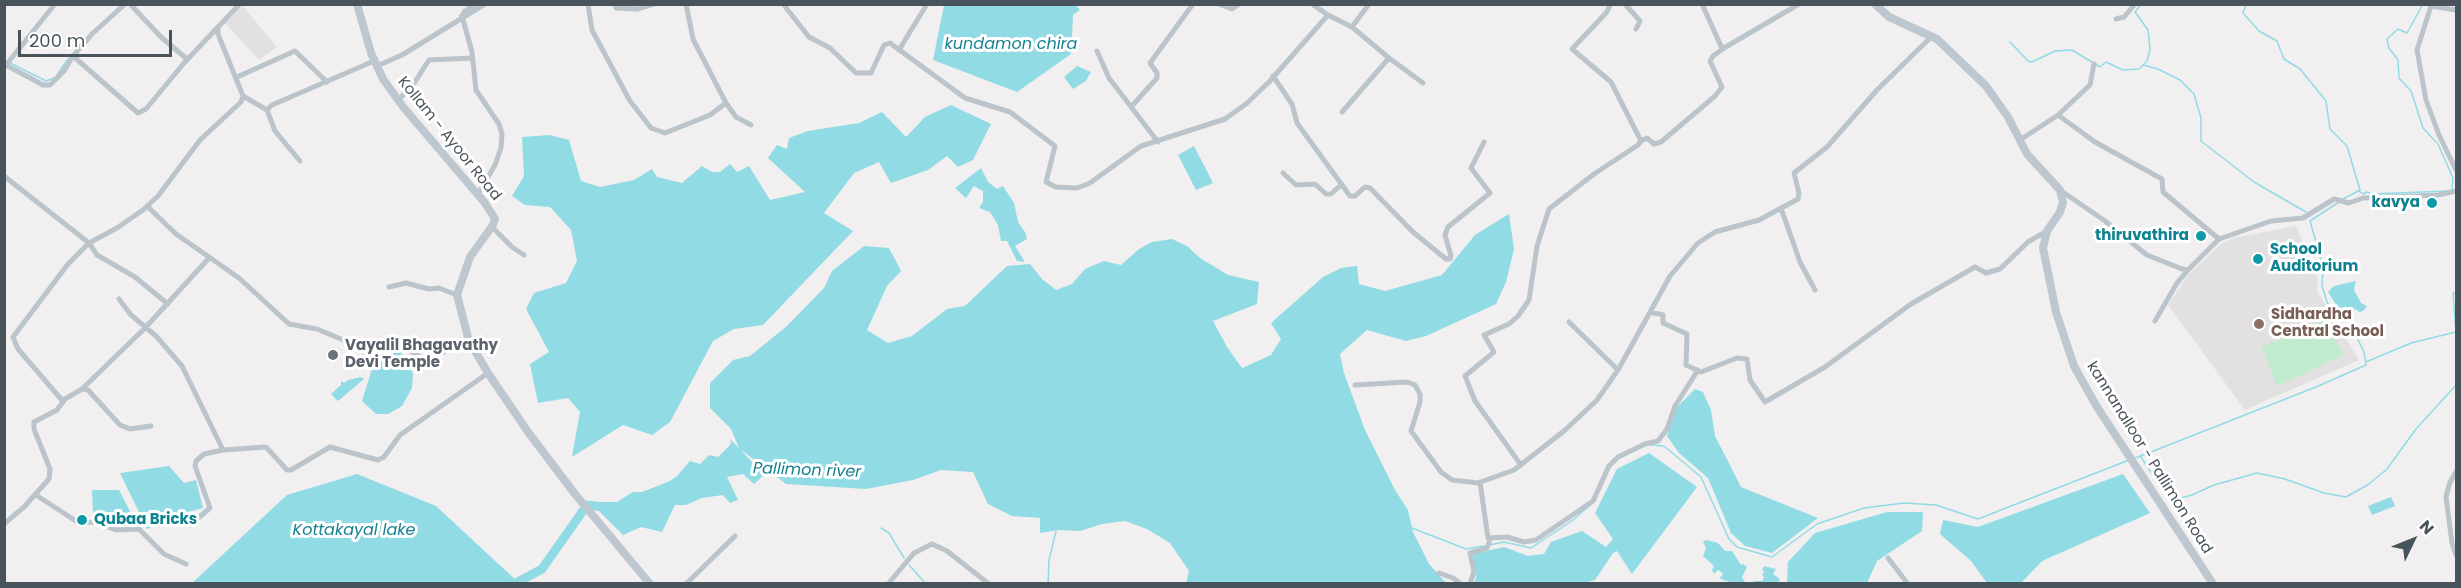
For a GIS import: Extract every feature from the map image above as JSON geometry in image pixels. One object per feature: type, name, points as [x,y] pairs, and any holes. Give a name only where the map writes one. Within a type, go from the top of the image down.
[{"type":"street","points":[[55,4],[7,63],[43,85],[50,85],[64,72],[73,56],[92,34],[125,4]]},
{"type":"street","points":[[130,4],[162,38],[187,59]]},
{"type":"street","points":[[73,56],[138,113],[146,109],[187,59],[240,4]]},
{"type":"street","name":"Kollam - Ayoor Road","points":[[357,4],[375,63],[398,100],[478,194],[493,215],[495,219],[492,227]]},
{"type":"street","points":[[476,4],[465,11],[462,16],[472,58],[476,90],[499,124],[502,134],[501,148],[495,165],[478,194]]},
{"type":"street","points":[[267,110],[272,105],[327,82],[402,55],[485,4]]},
{"type":"street","points":[[588,4],[592,30],[630,101],[651,128],[664,133],[672,132],[710,115],[726,103]]},
{"type":"street","points":[[615,4],[616,8],[637,9],[654,4]]},
{"type":"street","points":[[686,4],[693,39],[726,103],[736,117],[751,125]]},
{"type":"street","points":[[783,4],[809,37],[830,48],[856,73],[871,73],[886,43],[965,98],[1010,112],[1055,146],[1046,182],[1056,187],[1077,188],[1090,183],[1141,146],[1225,119],[1246,104],[1328,15]]},
{"type":"street","points":[[899,50],[927,4]]},
{"type":"street","points":[[1131,107],[1157,78],[1157,73],[1150,63],[1193,4]]},
{"type":"street","points":[[1219,4],[1232,9],[1239,4]]},
{"type":"street","points":[[1312,4],[1352,27],[1423,83]]},
{"type":"street","points":[[1352,27],[1369,4]]},
{"type":"street","points":[[1611,4],[1606,14],[1572,49],[1611,82],[1641,141]]},
{"type":"street","points":[[1625,4],[1640,21],[1636,29]]},
{"type":"street","points":[[1702,4],[1724,48]]},
{"type":"street","points":[[1521,465],[1475,400],[1465,376],[1494,352],[1484,335],[1509,324],[1529,300],[1537,246],[1550,209],[1641,141],[1647,138],[1654,144],[1661,142],[1715,96],[1722,87],[1710,61],[1713,56],[1799,4]]},
{"type":"street","points":[[1875,4],[1889,17],[1932,36],[1986,86],[2008,117],[2027,154],[2060,190],[2105,221],[2146,255],[2188,270]]},
{"type":"street","points":[[2116,19],[2124,17],[2135,4]]},
{"type":"street","points":[[2457,10],[2430,6],[2417,44],[2417,57],[2426,100],[2439,135],[2457,170]]},
{"type":"street","points":[[65,399],[56,394],[45,382],[18,349],[13,338],[68,264],[89,243],[130,221],[147,206],[200,140],[241,102],[243,96],[218,34],[218,27]]},
{"type":"street","points":[[1355,385],[1407,381],[1415,385],[1420,394],[1411,431],[1441,472],[1452,480],[1480,482],[1514,470],[1564,431],[1597,400],[1618,370],[1670,276],[1698,243],[1715,232],[1759,220],[1798,199],[1799,193],[1794,173],[1827,147],[1877,90],[1932,36]]},
{"type":"street","points":[[237,77],[295,51],[327,82]]},
{"type":"street","points":[[1097,51],[1109,78],[1158,142]]},
{"type":"street","points":[[398,100],[413,85],[429,60],[472,58]]},
{"type":"street","points":[[1342,111],[1389,58]]},
{"type":"street","points":[[2020,140],[2058,115],[2090,85],[2094,64]]},
{"type":"street","points":[[1273,76],[1292,104],[1298,123],[1352,197],[1365,187],[1371,188],[1413,232],[1449,260],[1451,256],[1446,235],[1448,227],[1490,193],[1472,168],[1484,142]]},
{"type":"street","points":[[243,96],[267,110],[275,131],[300,160]]},
{"type":"street","points":[[2058,115],[2095,142],[2162,179],[2165,194],[2219,239]]},
{"type":"street","points":[[1283,174],[1296,186],[1315,184],[1326,194],[1331,194],[1342,184]]},
{"type":"street","points":[[4,176],[89,243],[97,255],[135,277],[168,304]]},
{"type":"street","name":"kannanalloor - Pallimon Road","points":[[2060,190],[2063,202],[2060,212],[2047,231],[2043,248],[2056,312],[2074,366],[2097,407],[2213,584]]},
{"type":"street","points":[[2156,321],[2177,283],[2219,239],[2271,221],[2303,218],[2336,199],[2346,202],[2388,196],[2438,195],[2457,191]]},
{"type":"street","points":[[147,206],[176,234],[239,278],[289,324],[317,329],[348,342],[394,341],[422,358],[439,354],[469,340]]},
{"type":"street","points":[[1781,208],[1800,262],[1815,290]]},
{"type":"street","points":[[524,255],[512,247],[492,227],[470,257],[458,295],[469,340],[488,373],[575,494],[650,584]]},
{"type":"street","points":[[1650,312],[1663,315],[1663,323],[1687,334],[1686,365],[1701,372],[1737,358],[1747,359],[1750,380],[1765,402],[1825,367],[1920,299],[1975,267],[1986,273],[2000,269],[2028,242],[2047,231]]},
{"type":"street","points":[[4,524],[36,495],[50,475],[34,429],[34,422],[57,410],[65,399],[82,389],[145,328],[209,258]]},
{"type":"street","points":[[389,287],[406,283],[429,289],[444,289],[458,295]]},
{"type":"street","points":[[119,299],[182,366],[222,450]]},
{"type":"street","points":[[1569,322],[1618,370]]},
{"type":"street","points":[[1490,539],[1507,537],[1524,542],[1536,540],[1593,501],[1609,466],[1618,457],[1645,444],[1658,441],[1667,429],[1675,406],[1698,370]]},
{"type":"street","points":[[190,525],[210,508],[195,466],[196,461],[204,454],[222,450],[266,447],[287,470],[291,470],[330,447],[378,460],[384,457],[400,435],[488,373]]},
{"type":"street","points":[[82,389],[88,390],[120,425],[130,429],[151,426]]},
{"type":"street","points":[[2457,472],[2450,482],[2446,497],[2452,543],[2457,555]]},
{"type":"street","points":[[1470,584],[1474,571],[1470,553],[1487,548],[1490,539],[1487,534],[1480,482]]},
{"type":"street","points":[[36,495],[79,523],[95,522],[116,530],[141,530],[164,554],[186,564]]},
{"type":"street","points":[[686,584],[735,536]]},
{"type":"street","points":[[888,584],[914,553],[932,544],[948,551],[989,584]]},
{"type":"street","points":[[1888,558],[1908,584]]},
{"type":"street","points":[[1439,573],[1461,584]]},
{"type":"street","points":[[977,584],[978,575]]},
{"type":"shaded area","points":[[243,6],[277,47],[259,60],[225,23]]},
{"type":"shaded area","name":"Sidhardha Central School","points":[[2296,226],[2318,280],[2317,291],[2359,360],[2245,410],[2168,305],[2188,275],[2220,245],[2233,238]]},
{"type":"green space","points":[[2325,320],[2344,355],[2277,386],[2262,347]]},
{"type":"water","name":"kundamon chira","points":[[1075,4],[1080,10],[1073,15],[1071,54],[1017,92],[933,60],[944,5]]},
{"type":"water","points":[[1077,66],[1091,72],[1086,81],[1073,89],[1064,77]]},
{"type":"water","points":[[951,105],[991,124],[973,160],[958,167],[947,156],[928,170],[891,183],[879,162],[854,173],[824,213],[853,231],[763,325],[734,329],[713,341],[670,422],[652,435],[623,425],[572,457],[580,412],[568,398],[538,403],[530,364],[549,352],[526,309],[534,293],[566,283],[577,261],[571,230],[550,207],[525,205],[512,196],[524,176],[522,137],[550,135],[569,140],[581,181],[600,187],[634,180],[652,169],[657,177],[682,183],[702,166],[712,172],[720,172],[730,164],[737,172],[749,166],[770,200],[805,192],[768,158],[777,145],[787,149],[789,138],[808,131],[859,123],[882,112],[906,137],[925,117]]},
{"type":"water","points":[[1194,146],[1213,183],[1196,190],[1178,155]]},
{"type":"water","points":[[981,168],[988,182],[997,189],[1003,186],[1014,203],[1018,222],[1027,239],[1015,246],[1025,262],[1017,261],[1007,241],[1001,241],[998,225],[990,212],[979,208],[983,202],[983,191],[974,186],[966,198],[955,188]]},
{"type":"water","points":[[1509,214],[1514,249],[1506,282],[1496,304],[1426,336],[1406,341],[1367,330],[1340,354],[1344,373],[1365,430],[1395,490],[1408,510],[1413,532],[1429,564],[1446,583],[1186,583],[1189,571],[1170,543],[1147,529],[1125,521],[1102,524],[1080,531],[1059,530],[1040,533],[1040,518],[1012,516],[988,504],[973,472],[941,470],[913,480],[866,489],[786,484],[740,449],[764,475],[754,484],[743,474],[727,477],[738,500],[730,503],[723,495],[702,498],[686,505],[675,505],[662,532],[641,527],[623,535],[590,502],[617,502],[633,492],[642,492],[670,481],[690,461],[700,464],[709,455],[718,457],[731,444],[730,439],[739,448],[731,429],[710,408],[710,383],[733,360],[750,356],[787,326],[824,288],[832,271],[864,246],[889,248],[901,271],[887,286],[867,330],[888,343],[912,336],[947,309],[965,306],[1007,266],[1030,264],[1042,279],[1056,290],[1072,284],[1085,269],[1104,261],[1121,265],[1139,249],[1152,242],[1172,239],[1187,246],[1200,258],[1228,275],[1259,282],[1257,304],[1213,321],[1242,368],[1271,355],[1281,339],[1271,323],[1323,277],[1341,268],[1357,266],[1359,284],[1385,291],[1442,275],[1475,235]]},
{"type":"water","points":[[2356,281],[2354,290],[2361,303],[2367,306],[2359,312],[2356,309],[2351,312],[2344,307],[2339,309],[2328,292],[2334,286]]},
{"type":"water","points":[[388,348],[397,348],[409,363],[413,374],[412,388],[402,406],[388,414],[376,414],[362,401],[375,359]]},
{"type":"water","points":[[361,377],[364,379],[338,401],[331,394],[341,385],[341,381],[344,383]]},
{"type":"water","points":[[1695,389],[1703,392],[1711,410],[1715,436],[1741,487],[1818,518],[1772,553],[1745,546],[1731,533],[1708,478],[1679,453],[1667,436],[1676,408]]},
{"type":"water","points":[[1649,453],[1697,487],[1632,574],[1617,551],[1613,553],[1595,580],[1580,584],[1474,583],[1476,578],[1473,554],[1504,547],[1528,556],[1544,554],[1551,542],[1582,531],[1606,547],[1613,539],[1595,513],[1617,469]]},
{"type":"water","points":[[169,466],[184,483],[196,480],[203,508],[179,514],[147,529],[120,473]]},
{"type":"water","name":"Kottakayal lake","points":[[357,474],[436,506],[519,583],[192,583],[287,495]]},
{"type":"water","points":[[2123,474],[2150,513],[2042,561],[2021,583],[1987,583],[1971,561],[1940,534],[1943,520],[1978,527]]},
{"type":"water","points":[[92,490],[119,490],[134,519],[120,522],[113,512],[103,517],[93,513]]},
{"type":"water","points":[[2391,497],[2395,506],[2372,515],[2368,506]]},
{"type":"water","points":[[1887,512],[1923,512],[1922,531],[1877,561],[1867,583],[1787,583],[1788,562],[1815,533]]},
{"type":"water","points":[[1706,540],[1718,543],[1725,551],[1732,551],[1741,565],[1747,567],[1742,577],[1745,582],[1750,583],[1732,583],[1719,578],[1723,575],[1718,570],[1714,574],[1712,570],[1714,566],[1703,556],[1706,548],[1703,542]]},
{"type":"water","points":[[1764,566],[1776,569],[1773,574],[1780,579],[1778,583],[1751,583],[1762,581]]},
{"type":"waterway","points":[[2010,42],[2028,61],[2032,62],[2055,51],[2072,50],[2100,67],[2106,62],[2123,70],[2139,69],[2147,61],[2150,49],[2148,30],[2135,12],[2141,4]]},
{"type":"waterway","points":[[2246,4],[2243,13],[2259,31],[2277,41],[2284,59],[2300,69],[2326,101],[2330,129],[2347,146],[2360,190],[2343,199]]},
{"type":"waterway","points":[[2423,4],[2407,33],[2398,29],[2387,39],[2389,48],[2398,60],[2399,78],[2411,91],[2423,128],[2438,144],[2453,178],[2452,189]]},
{"type":"waterway","points":[[57,75],[68,59]]},
{"type":"waterway","points":[[10,63],[46,81],[54,78]]},
{"type":"waterway","points":[[2143,65],[2158,69],[2180,80],[2194,94],[2201,118],[2201,141],[2254,182],[2306,212]]},
{"type":"waterway","points":[[2359,191],[2363,194],[2367,192],[2372,194],[2447,191]]},
{"type":"waterway","points":[[2133,459],[2366,365],[2364,352],[2349,321],[2336,316],[2327,302],[2322,286],[2323,266],[2310,221],[2339,202]]},
{"type":"waterway","points":[[2366,362],[2411,343],[2456,332],[2453,293],[2456,293]]},
{"type":"waterway","points":[[2141,457],[2170,501],[2257,473],[2285,479],[2324,493],[2346,497],[2369,484],[2387,469],[2416,429],[2456,385]]},
{"type":"waterway","points":[[1651,445],[1664,446],[1701,477],[1729,539],[1737,547],[1772,557],[1817,524],[1864,508],[1904,503],[1936,505],[1978,519],[2129,460]]},
{"type":"waterway","name":"Pallimon river","points":[[748,469],[779,470]]},
{"type":"waterway","points":[[1489,545],[1504,542],[1531,548],[1573,520],[1596,500]]},
{"type":"waterway","name":"Pallimon river","points":[[514,584],[542,569],[587,505],[604,507]]},
{"type":"waterway","points":[[881,528],[889,533],[904,558]]},
{"type":"waterway","points":[[1412,528],[1466,549],[1484,546]]},
{"type":"waterway","points":[[1048,584],[1049,560],[1056,531]]},
{"type":"waterway","points":[[909,565],[926,584]]},
{"type":"place","name":"kavya","points":[[2432,203]]},
{"type":"place","name":"thiruvathira","points":[[2201,236]]},
{"type":"place","name":"School Auditorium","points":[[2258,259]]},
{"type":"place","name":"Sidhardha Central School","points":[[2259,324]]},
{"type":"place","name":"Vayalil Bhagavathy Devi Temple","points":[[333,355]]},
{"type":"place","name":"Qubaa Bricks","points":[[82,520]]}]
